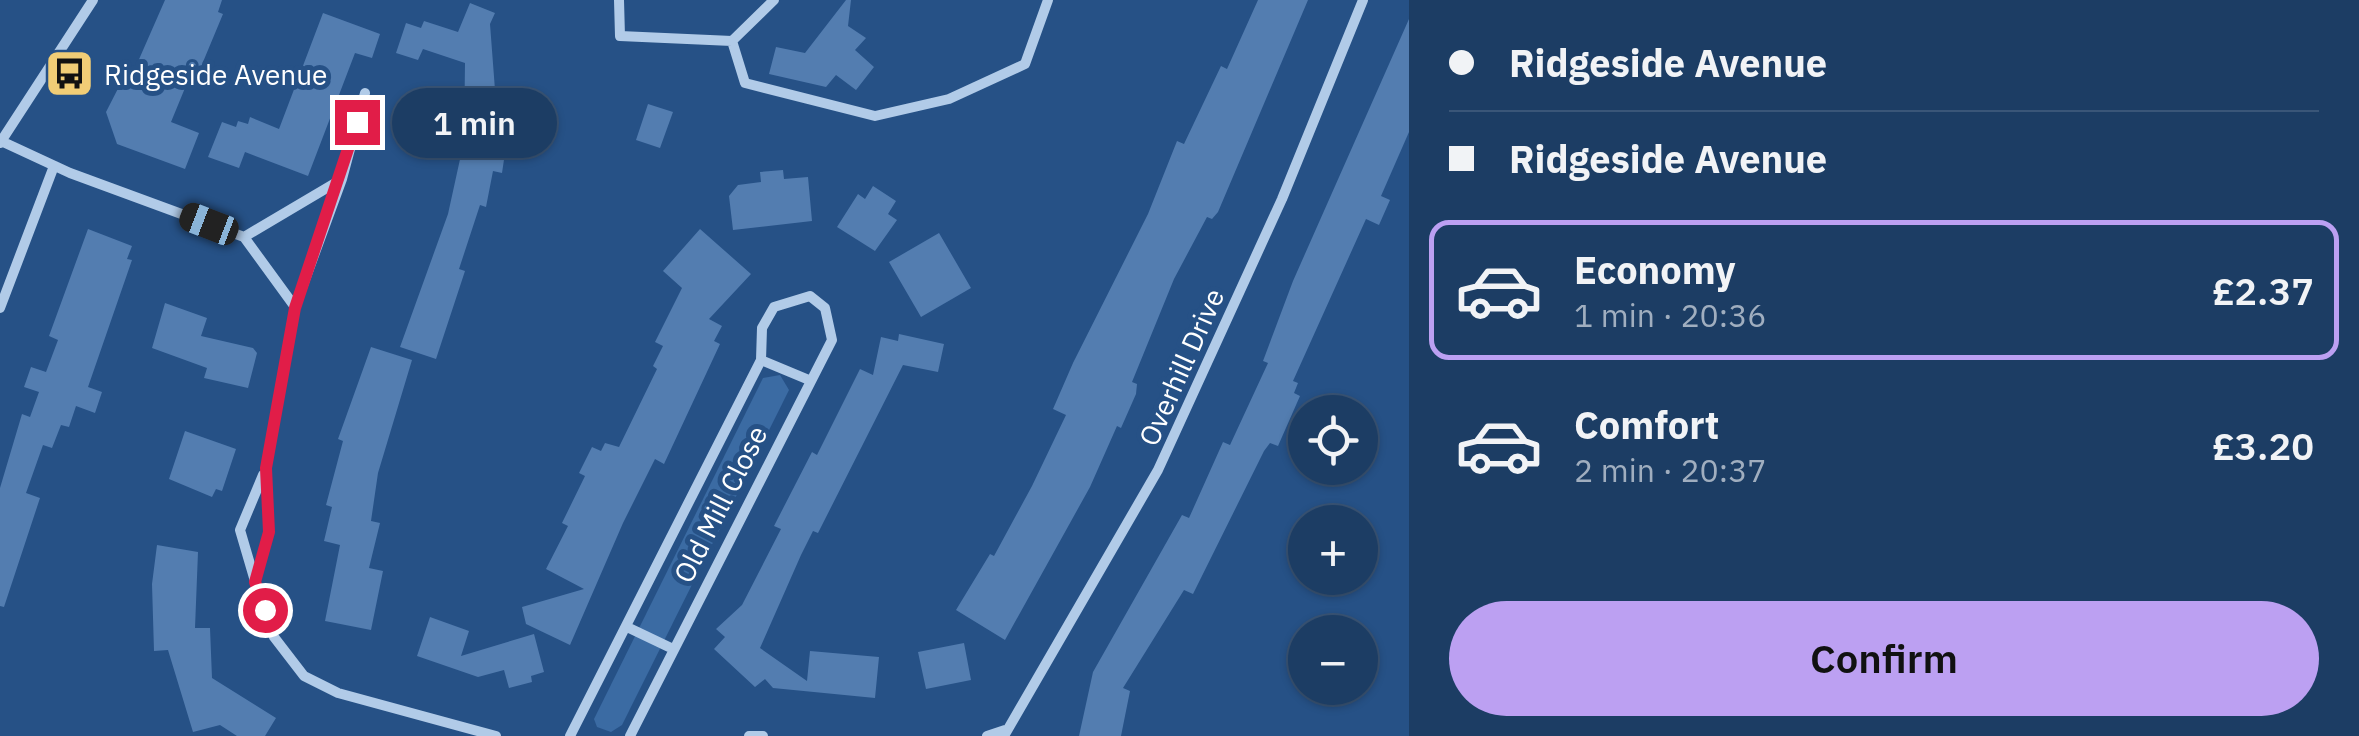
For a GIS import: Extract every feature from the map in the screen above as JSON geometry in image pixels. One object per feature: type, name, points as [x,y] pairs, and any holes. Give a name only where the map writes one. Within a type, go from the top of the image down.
[{"type":"street","points":[[93,0],[1,142],[244,238],[295,308]]},
{"type":"street","points":[[619,0],[620,36],[732,41],[774,0]]},
{"type":"street","points":[[732,41],[744,84],[875,116],[949,99],[1025,64],[1048,0]]},
{"type":"street","name":"Overhill Drive","points":[[1005,733],[1158,470],[1282,198],[1364,0]]},
{"type":"street","points":[[365,94],[342,179],[295,308],[266,468],[240,530],[274,637],[304,676],[338,693],[496,736]]},
{"type":"street","points":[[0,308],[54,166]]},
{"type":"street","points":[[244,238],[342,179]]},
{"type":"street","name":"Old Mill Close","points":[[570,736],[761,360],[762,328],[774,307],[810,296],[825,308],[832,340],[671,648],[630,736]]},
{"type":"street","points":[[761,360],[809,380]]},
{"type":"street","points":[[255,582],[269,532],[266,468]]},
{"type":"street","points":[[627,626],[671,648]]},
{"type":"street","points":[[987,736],[1005,733]]},
{"type":"street","points":[[749,736],[763,736]]},
{"type":"shaded area","points":[[780,375],[789,390],[622,725],[611,732],[597,727],[594,719],[763,378]]},
{"type":"building","points":[[165,0],[222,0],[218,12],[223,14],[198,74],[192,71],[171,122],[199,133],[185,169],[117,144],[106,112],[127,71],[133,73]]},
{"type":"building","points":[[846,0],[851,0],[848,26],[866,38],[855,50],[874,67],[856,90],[836,75],[826,87],[769,74],[776,47],[805,53]]},
{"type":"building","points":[[1258,0],[1308,0],[1218,212],[1212,219],[1207,217],[1174,279],[1132,382],[1137,384],[1136,394],[1121,428],[1117,426],[1090,487],[1005,640],[956,610],[990,554],[994,556],[1032,486],[1066,415],[1053,409],[1073,363],[1148,214],[1177,141],[1184,144],[1221,66],[1227,69]]},
{"type":"building","points":[[470,3],[495,13],[490,24],[496,103],[506,103],[506,113],[517,117],[513,153],[505,153],[502,173],[493,171],[486,207],[480,205],[459,269],[465,271],[436,359],[400,347],[448,214],[464,141],[465,63],[423,49],[418,60],[396,53],[406,23],[421,28],[424,21],[458,32]]},
{"type":"building","points":[[323,13],[380,34],[372,58],[355,53],[308,176],[245,152],[239,168],[208,157],[222,122],[236,127],[238,121],[248,124],[250,117],[279,129]]},
{"type":"building","points":[[1409,19],[1409,132],[1381,196],[1390,200],[1379,225],[1366,219],[1293,381],[1298,383],[1294,393],[1298,395],[1288,395],[1288,423],[1278,446],[1270,443],[1264,451],[1193,594],[1184,590],[1123,688],[1130,691],[1121,736],[1079,736],[1093,672],[1182,515],[1189,518],[1223,442],[1230,445],[1268,363],[1263,361],[1293,281]]},
{"type":"building","points":[[648,104],[673,112],[660,148],[636,140]]},
{"type":"building","points":[[783,170],[784,179],[808,177],[812,221],[733,230],[729,196],[738,185],[761,182],[760,172]]},
{"type":"building","points":[[873,186],[896,201],[888,214],[897,220],[875,251],[837,227],[858,194],[865,199]]},
{"type":"building","points":[[88,229],[132,246],[127,259],[132,260],[88,387],[102,392],[95,413],[76,406],[69,427],[61,425],[52,448],[43,445],[26,493],[40,498],[4,607],[0,606],[0,488],[22,414],[30,417],[39,392],[24,387],[31,367],[46,372],[58,340],[49,336]]},
{"type":"building","points":[[700,229],[751,274],[709,319],[722,326],[714,341],[720,344],[664,464],[655,459],[623,523],[570,645],[526,624],[522,607],[584,589],[546,569],[568,526],[562,523],[585,476],[579,473],[592,447],[601,451],[605,443],[619,447],[657,369],[653,366],[663,346],[655,342],[682,288],[663,271]]},
{"type":"building","points":[[939,233],[971,288],[921,317],[889,262]]},
{"type":"building","points":[[165,303],[207,318],[201,336],[253,348],[257,353],[248,388],[204,378],[207,368],[152,348]]},
{"type":"building","points":[[899,334],[944,344],[938,372],[903,365],[818,533],[813,531],[760,648],[807,681],[810,651],[879,657],[875,698],[773,688],[765,679],[755,687],[714,649],[725,637],[716,629],[742,605],[781,529],[774,526],[812,452],[817,455],[860,369],[873,375],[881,337],[898,341]]},
{"type":"building","points":[[371,347],[412,360],[378,473],[371,521],[380,523],[369,568],[383,571],[371,630],[325,621],[340,545],[324,541],[332,507],[326,505],[343,441],[338,439]]},
{"type":"building","points":[[185,431],[236,449],[222,491],[216,489],[212,497],[169,479]]},
{"type":"building","points":[[157,545],[198,552],[195,628],[210,628],[212,678],[276,718],[265,736],[237,736],[220,725],[193,732],[168,650],[154,651],[152,584]]},
{"type":"building","points":[[430,617],[469,631],[461,656],[534,634],[544,672],[531,676],[532,682],[509,688],[504,670],[478,677],[417,656]]},
{"type":"building","points":[[964,643],[971,680],[926,689],[918,652]]},
{"type":"place","name":"Ridgeside Avenue","points":[[69,74]]},
{"type":"route","points":[[265,610],[255,582],[269,532],[266,468],[295,308],[342,179],[357,122]]}]
